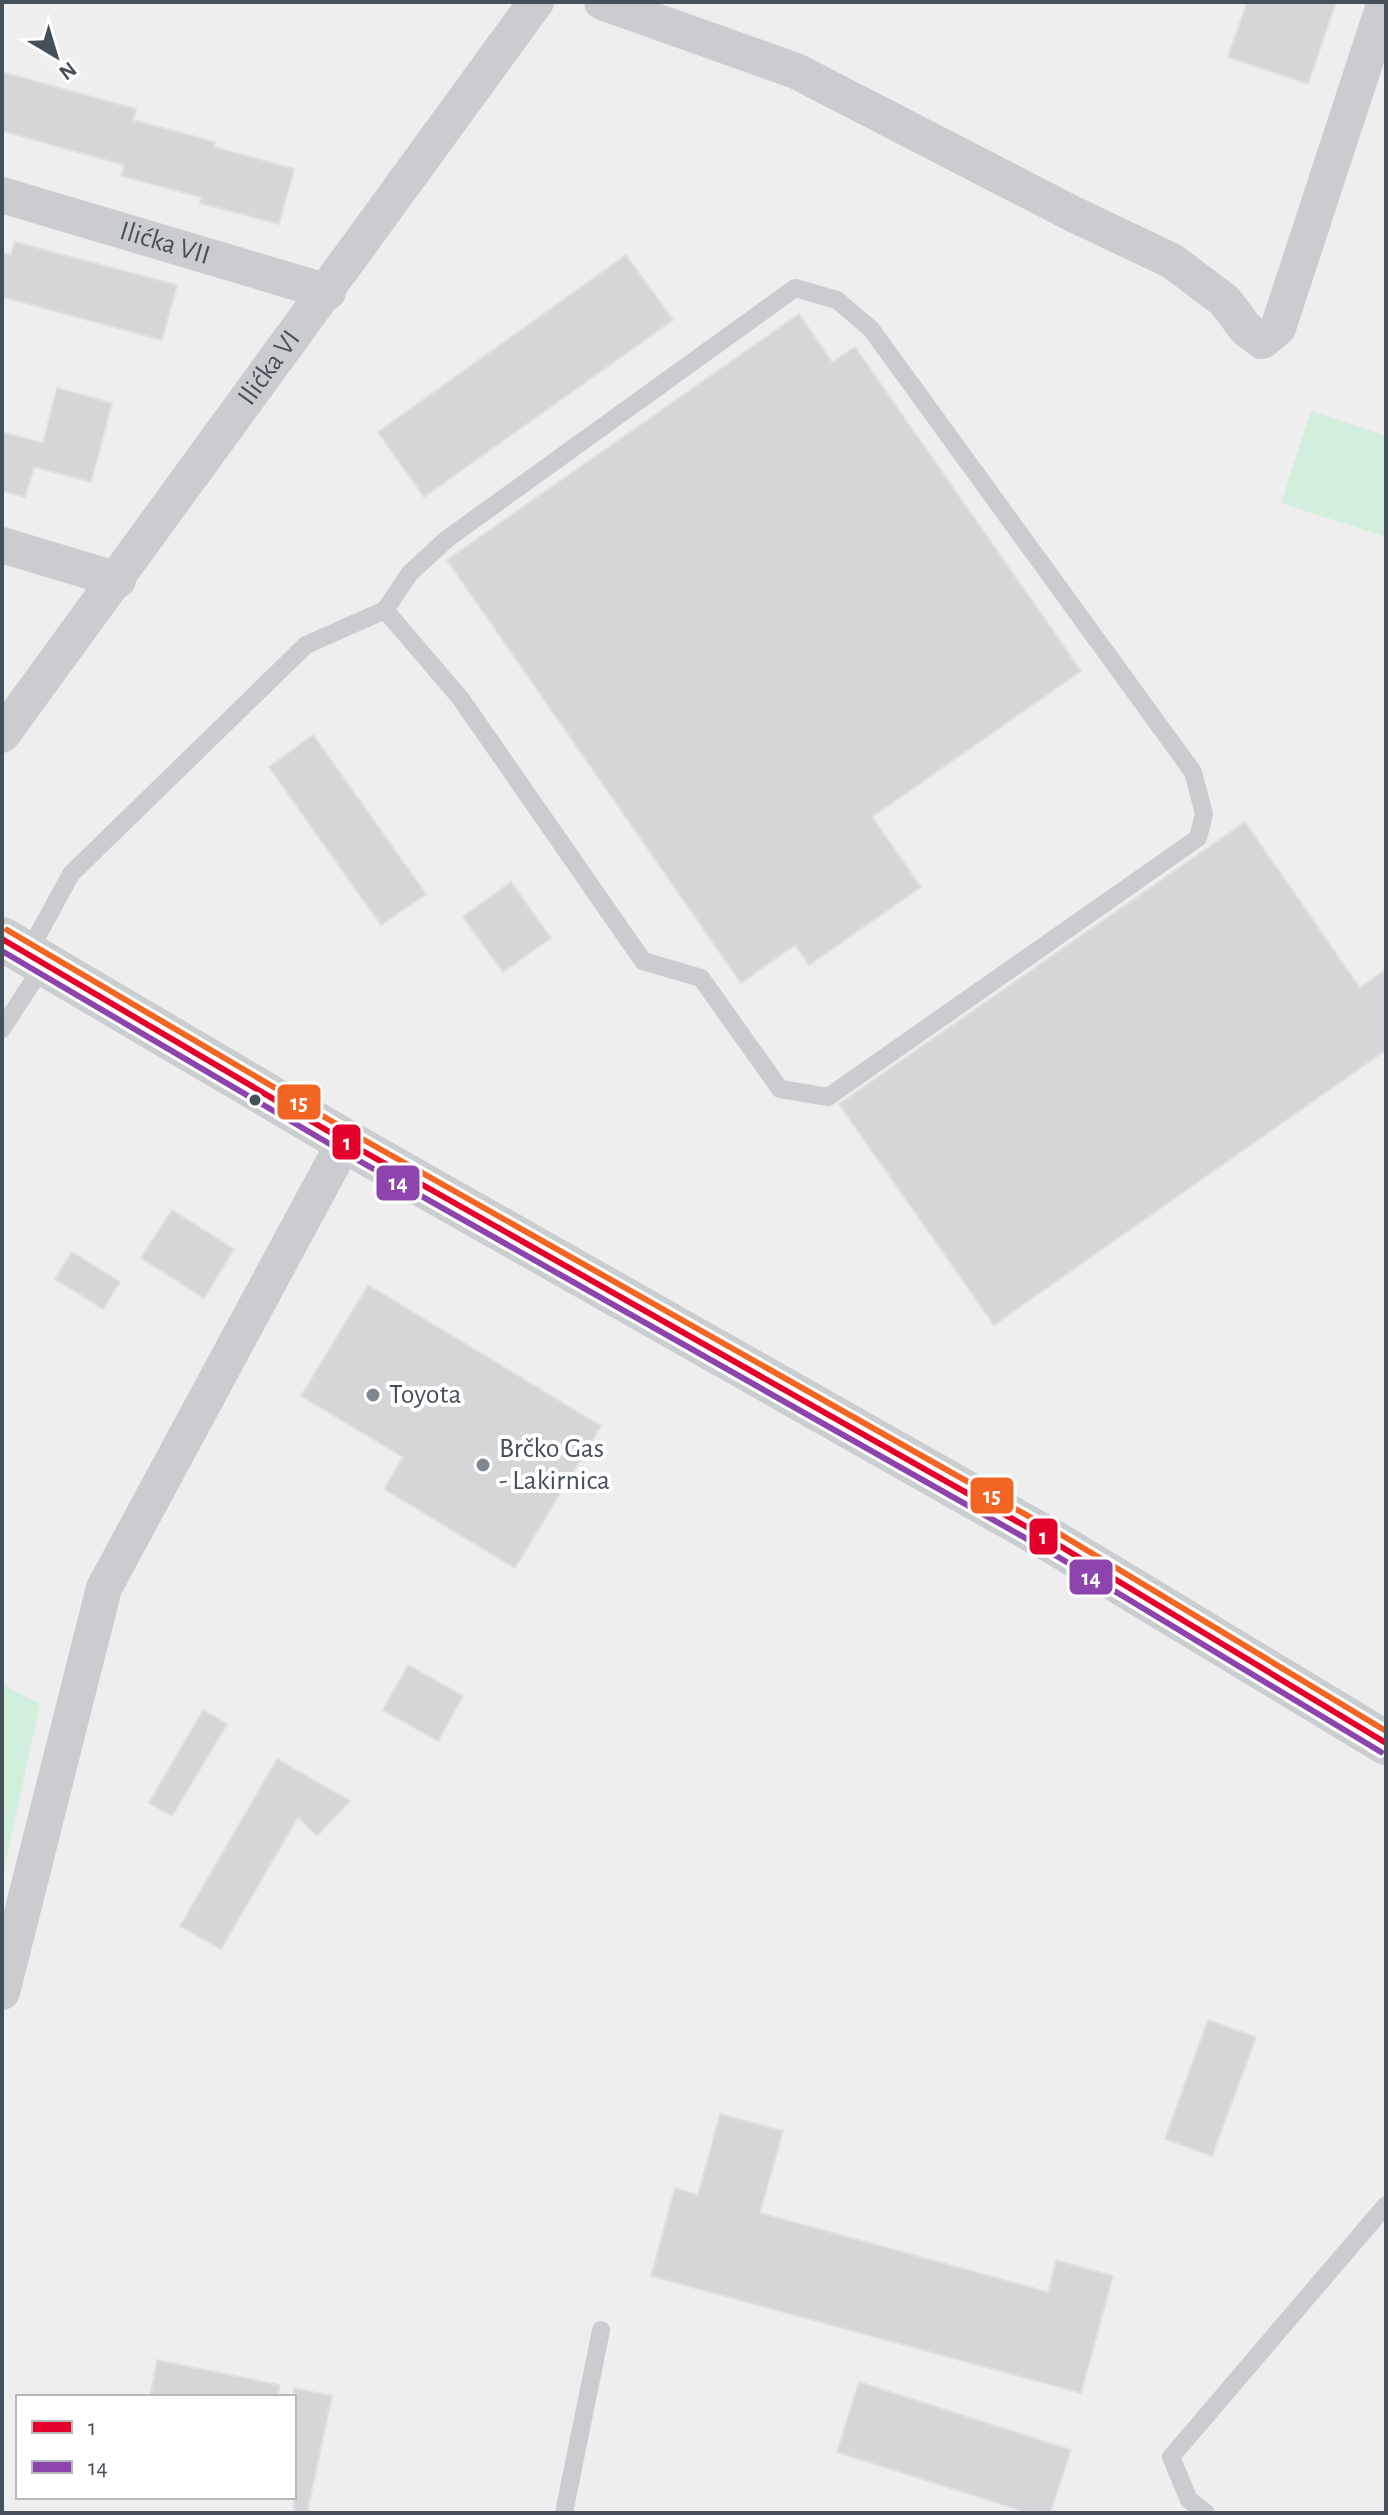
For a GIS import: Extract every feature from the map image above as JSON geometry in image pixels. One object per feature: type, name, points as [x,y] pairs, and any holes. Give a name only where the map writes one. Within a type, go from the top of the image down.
[{"type":"main road","points":[[25,951],[345,1141],[1055,1543],[1386,1743]]},
{"type":"street","name":"Ilićka VI","points":[[2,735],[328,292],[536,2]]},
{"type":"street","points":[[602,2],[796,71],[1071,213],[1172,261],[1225,301],[1246,329],[1262,341],[1278,328],[1385,2]]},
{"type":"street","name":"Ilićka VII","points":[[2,195],[328,292]]},
{"type":"street","points":[[2,545],[118,580]]},
{"type":"street","points":[[2,1992],[104,1588],[345,1141]]},
{"type":"lane","points":[[2,1029],[25,951],[71,874],[306,645],[385,610],[410,573],[447,539],[795,288],[837,300],[871,329],[1193,772],[1204,814],[1198,838],[828,1097],[780,1089],[701,978],[643,961],[505,767],[461,699],[385,610]]},
{"type":"lane","points":[[1206,2513],[1189,2500],[1171,2457],[1386,2205]]},
{"type":"lane","points":[[564,2513],[601,2330]]},
{"type":"green space","points":[[1311,411],[1386,436],[1386,537],[1281,503]]},
{"type":"green space","points":[[2,1684],[40,1704],[2,1879]]},
{"type":"building","points":[[1247,2],[1336,2],[1308,84],[1228,57]]},
{"type":"building","points":[[2,72],[136,109],[133,120],[215,142],[214,147],[294,169],[279,224],[200,203],[201,197],[121,176],[124,165],[2,131]]},
{"type":"building","points":[[15,242],[177,285],[162,340],[2,297],[2,253],[11,255]]},
{"type":"building","points":[[626,255],[673,320],[424,497],[378,432]]},
{"type":"building","points":[[799,314],[832,362],[855,347],[1081,671],[872,817],[921,887],[809,965],[795,945],[741,983],[447,560]]},
{"type":"building","points":[[57,388],[112,403],[91,482],[34,467],[25,497],[2,491],[2,432],[43,443]]},
{"type":"building","points":[[313,735],[426,894],[381,925],[269,767]]},
{"type":"building","points":[[1245,822],[1360,988],[1386,969],[1386,1050],[994,1325],[839,1104]]},
{"type":"building","points":[[511,882],[551,938],[503,972],[463,917]]},
{"type":"building","points":[[172,1210],[234,1249],[204,1298],[141,1258]]},
{"type":"building","points":[[72,1252],[120,1282],[103,1309],[55,1279]]},
{"type":"building","points":[[368,1285],[601,1426],[515,1568],[384,1489],[403,1457],[301,1396]]},
{"type":"building","points":[[408,1665],[463,1696],[438,1741],[383,1710]]},
{"type":"building","points":[[203,1710],[227,1724],[172,1816],[149,1803]]},
{"type":"building","points":[[277,1759],[350,1801],[317,1836],[298,1817],[221,1949],[180,1926]]},
{"type":"building","points":[[1208,2020],[1256,2037],[1212,2156],[1165,2139]]},
{"type":"building","points":[[720,2114],[783,2131],[760,2213],[1048,2292],[1056,2260],[1113,2276],[1081,2393],[651,2276],[675,2188],[698,2195]]},
{"type":"building","points":[[157,2360],[279,2385],[278,2395],[150,2395]]},
{"type":"building","points":[[859,2382],[1071,2450],[1050,2513],[1029,2513],[837,2452]]},
{"type":"building","points":[[294,2388],[332,2396],[307,2513],[294,2513]]},
{"type":"transit line","name":"15","points":[[7,930],[350,1132],[1060,1534],[1386,1731]]},
{"type":"transit line","name":"1","points":[[2,939],[345,1141],[1055,1543],[1386,1743]]},
{"type":"transit line","name":"14","points":[[2,951],[340,1150],[1050,1552],[1381,1752]]},
{"type":"place","name":"Toyota","points":[[373,1395]]},
{"type":"place","name":"Brčko Gas - Lakirnica","points":[[483,1465]]}]
